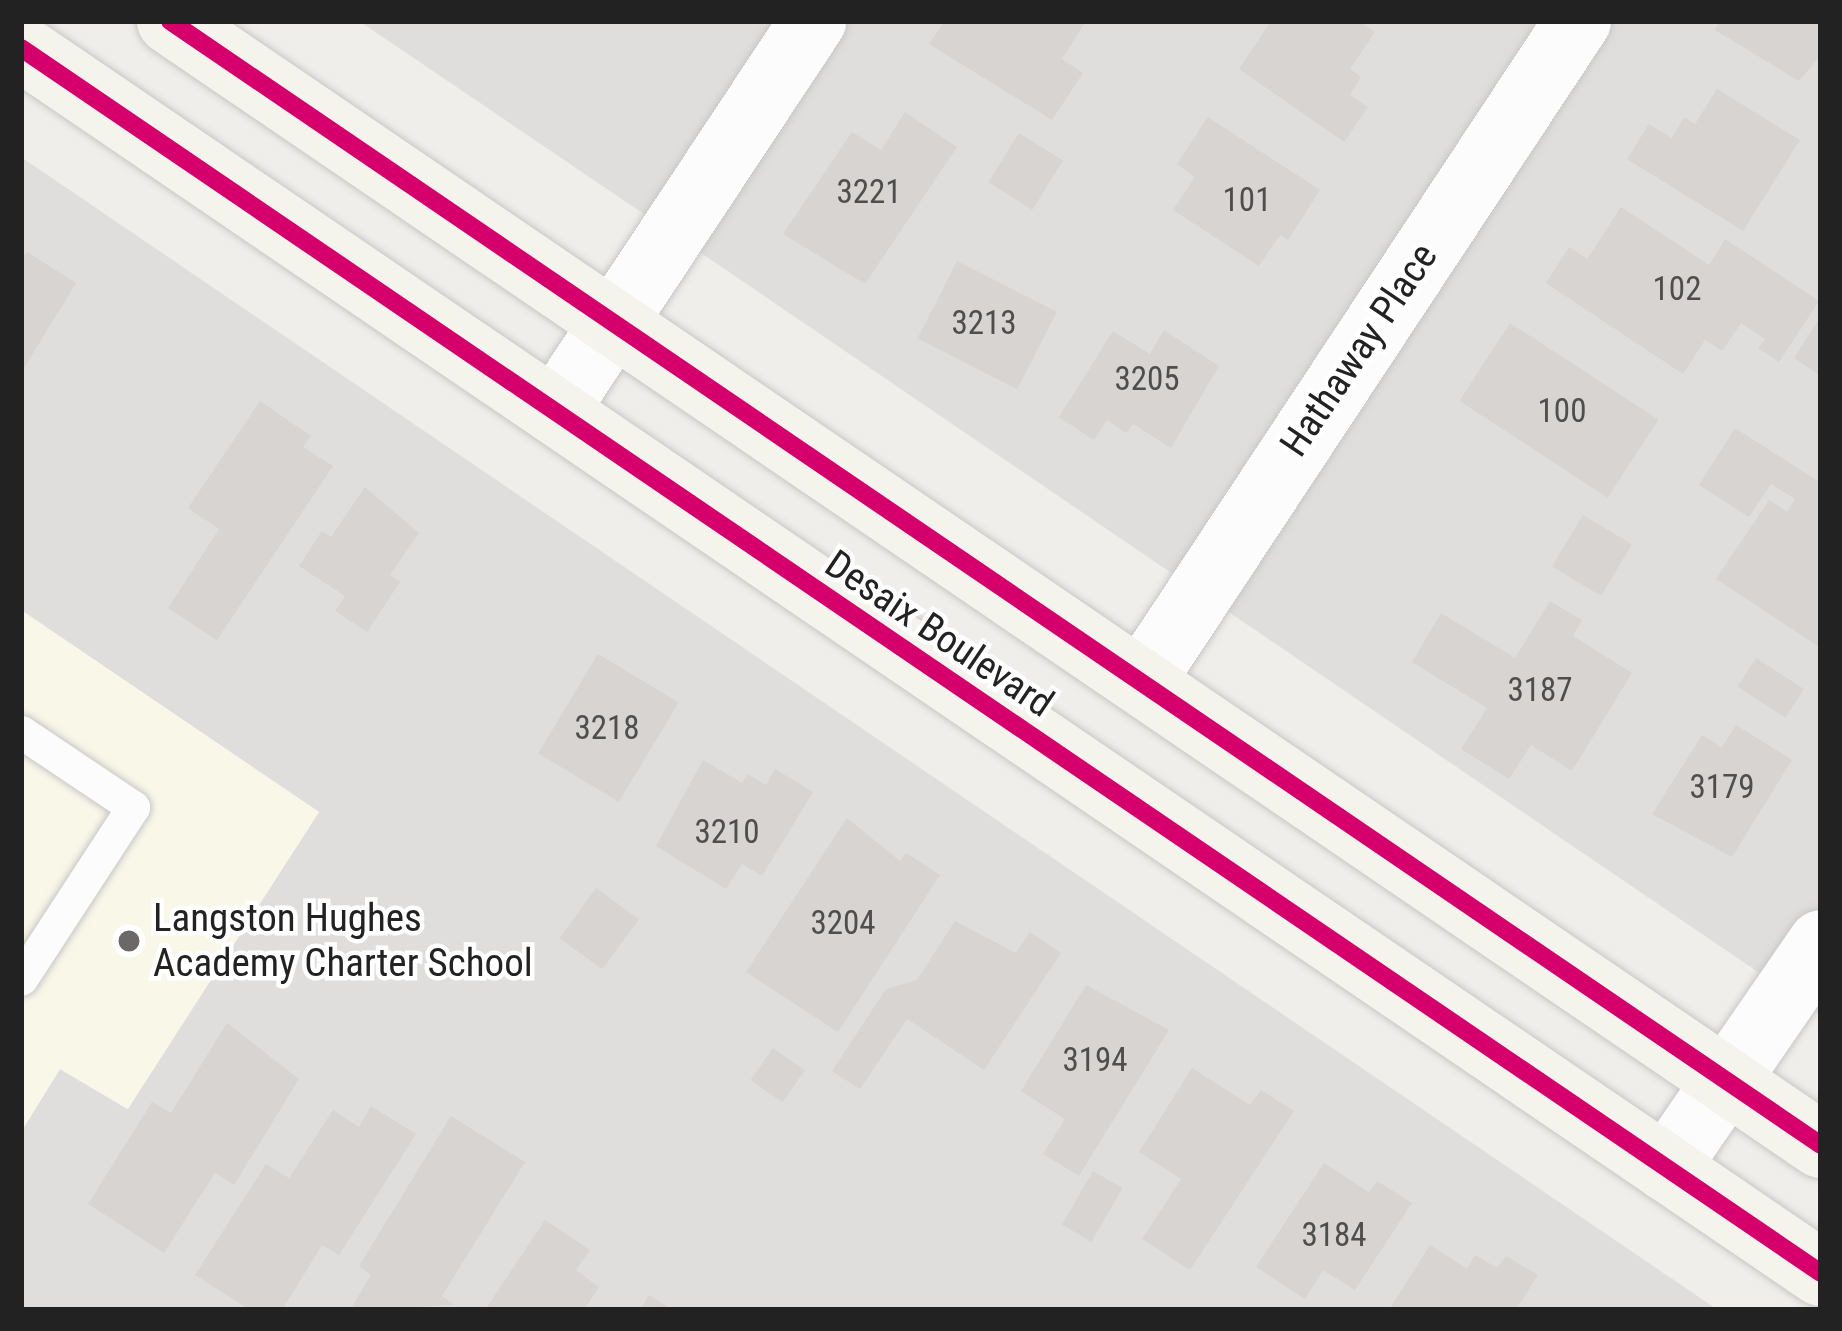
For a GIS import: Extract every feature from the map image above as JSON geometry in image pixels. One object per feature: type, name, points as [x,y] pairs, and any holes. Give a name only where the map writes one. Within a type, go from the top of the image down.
[{"type":"street","name":"Desaix Boulevard","points":[[170,21],[1821,1144]]},
{"type":"street","points":[[555,411],[813,21]]},
{"type":"street","name":"Hathaway Place","points":[[1142,681],[1578,21]]},
{"type":"street","name":"Desaix Boulevard","points":[[21,47],[1821,1273]]},
{"type":"street","points":[[1666,1168],[1821,943]]},
{"type":"lane","points":[[21,732],[133,807],[21,979]]},
{"type":"shaded area","points":[[359,21],[1821,21],[1821,1015],[607,189]]},
{"type":"shaded area","points":[[21,157],[1718,1310],[21,1310],[21,1132],[60,1069],[127,1109],[319,812],[21,610]]},
{"type":"shaded area","name":"Langston Hughes Academy Charter School","points":[[21,610],[319,812],[128,1109],[60,1069],[21,1132]]},
{"type":"building","points":[[945,21],[1086,21],[1062,59],[1083,73],[1052,120],[929,44]]},
{"type":"building","points":[[1271,21],[1358,21],[1375,32],[1350,69],[1361,77],[1350,95],[1368,107],[1344,142],[1239,69]]},
{"type":"building","points":[[1720,21],[1821,21],[1821,55],[1799,81],[1715,30]]},
{"type":"building","points":[[1717,89],[1800,140],[1743,231],[1627,159],[1649,124],[1672,138],[1684,117],[1695,124]]},
{"type":"building","points":[[905,112],[957,147],[865,284],[783,234],[852,132],[881,150]]},
{"type":"building","points":[[1208,117],[1320,190],[1288,240],[1280,235],[1259,266],[1173,210],[1195,177],[1177,164]]},
{"type":"building","points":[[1019,133],[1063,161],[1032,210],[988,182]]},
{"type":"building","points":[[1621,207],[1709,265],[1725,239],[1819,301],[1779,362],[1758,348],[1765,339],[1741,323],[1722,351],[1705,340],[1683,374],[1546,283],[1569,247],[1587,259]]},
{"type":"building","points":[[27,252],[76,283],[21,373],[21,261]]},
{"type":"building","points":[[957,261],[1057,312],[1017,389],[918,339]]},
{"type":"building","points":[[1821,316],[1821,376],[1794,358]]},
{"type":"building","points":[[1510,323],[1658,419],[1608,497],[1459,401]]},
{"type":"building","points":[[1164,330],[1219,366],[1171,448],[1133,424],[1126,433],[1107,420],[1094,440],[1059,417],[1113,331],[1150,354]]},
{"type":"building","points":[[260,401],[311,436],[303,447],[333,466],[217,640],[168,608],[219,529],[188,508]]},
{"type":"building","points":[[1735,428],[1821,483],[1821,648],[1716,579],[1769,500],[1787,512],[1795,499],[1771,484],[1749,517],[1699,485]]},
{"type":"building","points":[[365,487],[419,533],[390,575],[400,582],[367,632],[335,611],[345,596],[299,566],[322,531],[331,537]]},
{"type":"building","points":[[1583,515],[1632,544],[1601,596],[1552,566]]},
{"type":"building","points":[[1550,601],[1582,620],[1573,636],[1632,673],[1572,771],[1531,745],[1509,779],[1461,749],[1487,708],[1412,662],[1441,613],[1515,658]]},
{"type":"building","points":[[598,654],[679,702],[619,802],[538,753]]},
{"type":"building","points":[[1756,658],[1804,689],[1785,718],[1737,687]]},
{"type":"building","points":[[1736,725],[1792,760],[1732,857],[1652,814],[1702,735],[1722,747]]},
{"type":"building","points":[[703,760],[742,783],[747,774],[766,785],[775,769],[813,792],[762,876],[742,864],[726,889],[656,846]]},
{"type":"building","points":[[847,818],[900,861],[906,853],[940,875],[838,1032],[746,972]]},
{"type":"building","points":[[596,888],[639,919],[602,969],[560,938]]},
{"type":"building","points":[[955,921],[1016,953],[1030,932],[1061,953],[984,1070],[907,1019],[860,1089],[832,1071],[886,989],[917,980]]},
{"type":"building","points":[[1086,985],[1169,1030],[1079,1176],[1043,1154],[1065,1119],[1021,1091]]},
{"type":"building","points":[[227,1023],[299,1079],[234,1185],[215,1173],[164,1253],[88,1204],[152,1102],[171,1113]]},
{"type":"building","points":[[773,1048],[805,1070],[783,1102],[751,1080]]},
{"type":"building","points":[[1192,1068],[1250,1105],[1261,1090],[1294,1111],[1190,1270],[1142,1239],[1181,1179],[1139,1152]]},
{"type":"building","points":[[371,1106],[416,1134],[339,1255],[322,1245],[282,1310],[250,1310],[195,1275],[266,1164],[289,1178],[333,1110],[359,1127]]},
{"type":"building","points":[[451,1116],[525,1162],[442,1296],[455,1305],[350,1310],[371,1275],[359,1266]]},
{"type":"building","points":[[1324,1163],[1369,1192],[1377,1181],[1412,1203],[1355,1290],[1323,1270],[1305,1299],[1256,1267]]},
{"type":"building","points":[[1093,1171],[1122,1188],[1091,1242],[1062,1225]]},
{"type":"building","points":[[545,1220],[590,1250],[576,1270],[599,1287],[584,1310],[485,1310]]},
{"type":"building","points":[[1430,1245],[1467,1269],[1475,1255],[1497,1268],[1506,1256],[1538,1275],[1516,1310],[1389,1310]]},
{"type":"building","points":[[649,1295],[672,1310],[640,1310]]},
{"type":"cycle path","points":[[170,21],[1821,1145]]},
{"type":"cycle path","points":[[21,48],[1821,1273]]},
{"type":"place","name":"Langston Hughes Academy Charter School","points":[[129,941]]}]
